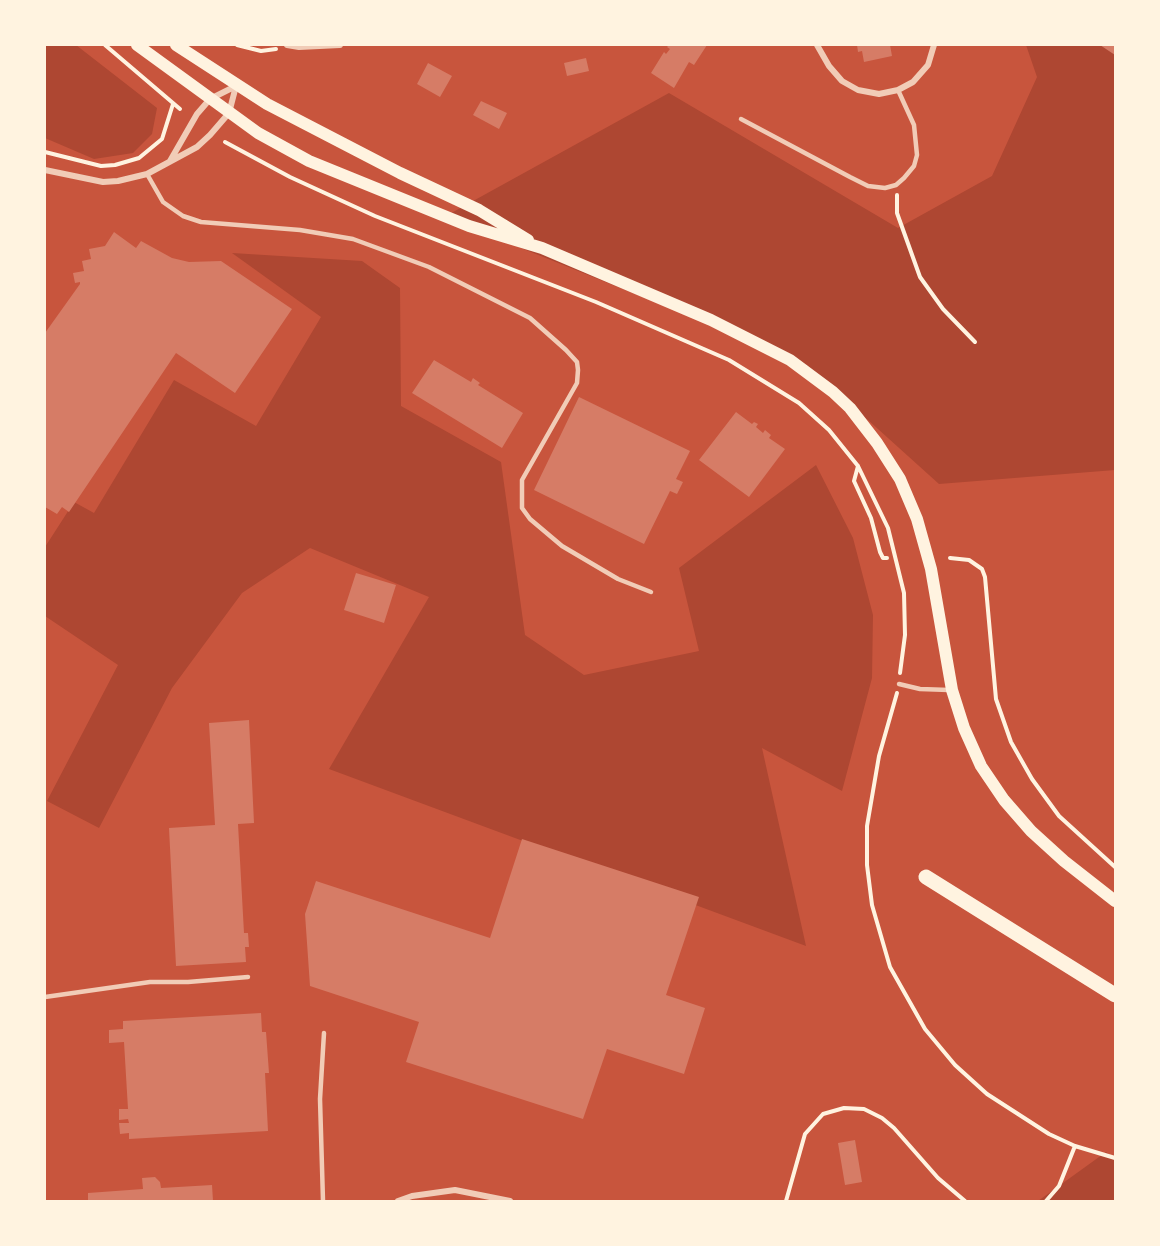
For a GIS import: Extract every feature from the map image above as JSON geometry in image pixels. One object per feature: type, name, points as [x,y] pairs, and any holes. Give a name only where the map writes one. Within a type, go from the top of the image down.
[{"type":"highway","points":[[926,877],[1115,995]]},
{"type":"main road","points":[[137,45],[258,133],[336,173],[469,226],[542,248],[758,342],[814,377],[850,408],[889,461],[917,519],[931,568],[952,690],[971,746],[1004,800],[1047,847],[1115,901]]},
{"type":"main road","points":[[176,45],[236,86],[318,132],[479,210],[542,248]]},
{"type":"street","points":[[288,45],[318,47],[340,45]]},
{"type":"street","points":[[817,45],[835,74],[850,87],[879,94],[898,90],[921,74],[928,65],[933,45]]},
{"type":"street","points":[[170,162],[192,121],[210,99],[236,86]]},
{"type":"street","points":[[45,170],[103,182],[147,174],[197,147],[229,113],[236,86]]},
{"type":"street","points":[[398,1201],[412,1196],[455,1190],[510,1201]]},
{"type":"lane","points":[[741,119],[868,186],[877,188],[896,185],[914,166],[917,139],[898,90]]},
{"type":"lane","points":[[147,174],[163,202],[183,216],[201,222],[300,230],[353,238],[429,267],[530,318],[566,350],[577,362],[579,370],[577,383],[522,480],[522,508],[530,519],[562,546],[618,579],[651,592]]},
{"type":"lane","points":[[899,684],[920,689],[952,690]]},
{"type":"lane","points":[[45,997],[150,982],[248,977]]},
{"type":"lane","points":[[323,1201],[320,1099],[324,1033]]},
{"type":"path","points":[[105,45],[180,110]]},
{"type":"path","points":[[237,45],[261,51],[288,45]]},
{"type":"path","points":[[45,152],[101,166],[115,165],[139,158],[156,147],[162,139],[173,104]]},
{"type":"path","points":[[225,142],[290,177],[375,216],[596,302],[729,360],[799,403],[829,430],[858,466],[881,509],[901,572],[905,615],[899,684],[879,756],[867,826],[867,865],[872,905],[890,967],[911,1008],[955,1065],[1009,1110],[1075,1146],[1115,1158]]},
{"type":"path","points":[[896,185],[897,213],[915,268],[943,309],[975,342]]},
{"type":"path","points":[[858,466],[854,481],[871,518],[880,552],[883,558],[887,558]]},
{"type":"path","points":[[950,558],[969,560],[982,569],[985,577],[996,699],[1011,742],[1032,779],[1059,816],[1115,867]]},
{"type":"path","points":[[786,1201],[801,1145],[810,1125],[823,1114],[833,1110],[855,1108],[874,1112],[894,1128],[938,1178],[965,1201]]},
{"type":"path","points":[[1046,1201],[1059,1186],[1075,1146]]},
{"type":"shaded area","points":[[45,45],[76,45],[157,108],[152,134],[133,153],[94,159],[45,138]]},
{"type":"shaded area","points":[[1026,45],[1115,45],[1115,470],[939,484],[868,420],[772,349],[444,217],[669,93],[898,228],[992,176],[1037,77]]},
{"type":"shaded area","points":[[232,253],[362,261],[400,288],[401,406],[501,462],[525,635],[584,675],[699,651],[679,568],[816,465],[853,538],[873,615],[872,678],[842,791],[762,748],[806,946],[329,769],[429,597],[310,548],[242,593],[172,688],[99,828],[47,801],[118,665],[45,616],[45,547],[74,502],[94,513],[174,380],[256,426],[321,317]]},
{"type":"shaded area","points":[[1106,1152],[1115,1159],[1115,1201],[1038,1201]]},
{"type":"building","points":[[669,45],[707,45],[694,65],[689,62],[674,88],[651,73],[664,52],[666,54],[670,49],[667,47]]},
{"type":"building","points":[[857,45],[890,45],[892,56],[864,62],[862,51],[858,52]]},
{"type":"building","points":[[1100,45],[1115,45],[1115,55]]},
{"type":"building","points":[[586,58],[589,71],[567,76],[564,63]]},
{"type":"building","points":[[428,63],[452,76],[440,97],[417,84]]},
{"type":"building","points":[[481,101],[507,113],[499,129],[473,115]]},
{"type":"building","points":[[114,232],[136,248],[141,241],[172,258],[189,262],[221,261],[292,309],[235,393],[176,353],[69,512],[62,507],[57,514],[45,507],[45,333],[80,284],[80,282],[75,283],[73,273],[84,271],[82,261],[91,259],[89,249],[105,246]]},
{"type":"building","points":[[434,360],[471,382],[473,378],[480,383],[478,385],[523,413],[502,448],[412,393]]},
{"type":"building","points":[[579,397],[690,451],[676,479],[683,482],[677,494],[670,491],[644,544],[534,490]]},
{"type":"building","points":[[736,412],[752,424],[754,422],[758,424],[756,427],[763,433],[765,430],[771,435],[769,438],[785,449],[749,497],[699,460]]},
{"type":"building","points":[[356,573],[396,585],[384,623],[344,610]]},
{"type":"building","points":[[249,720],[254,823],[238,824],[244,933],[248,933],[249,947],[245,947],[246,962],[176,966],[169,828],[215,825],[209,723]]},
{"type":"building","points":[[522,839],[699,897],[666,995],[705,1008],[684,1074],[607,1049],[583,1119],[406,1062],[419,1022],[310,986],[305,914],[316,881],[490,938]]},
{"type":"building","points":[[261,1013],[262,1032],[266,1032],[269,1073],[265,1073],[268,1131],[129,1139],[129,1133],[120,1134],[119,1123],[129,1123],[128,1119],[119,1120],[119,1109],[128,1109],[124,1042],[109,1043],[109,1030],[123,1029],[123,1021]]},
{"type":"building","points":[[855,1140],[862,1182],[845,1185],[838,1143]]},
{"type":"building","points":[[155,1177],[160,1182],[161,1188],[212,1185],[213,1201],[88,1201],[88,1193],[143,1189],[142,1178]]}]
